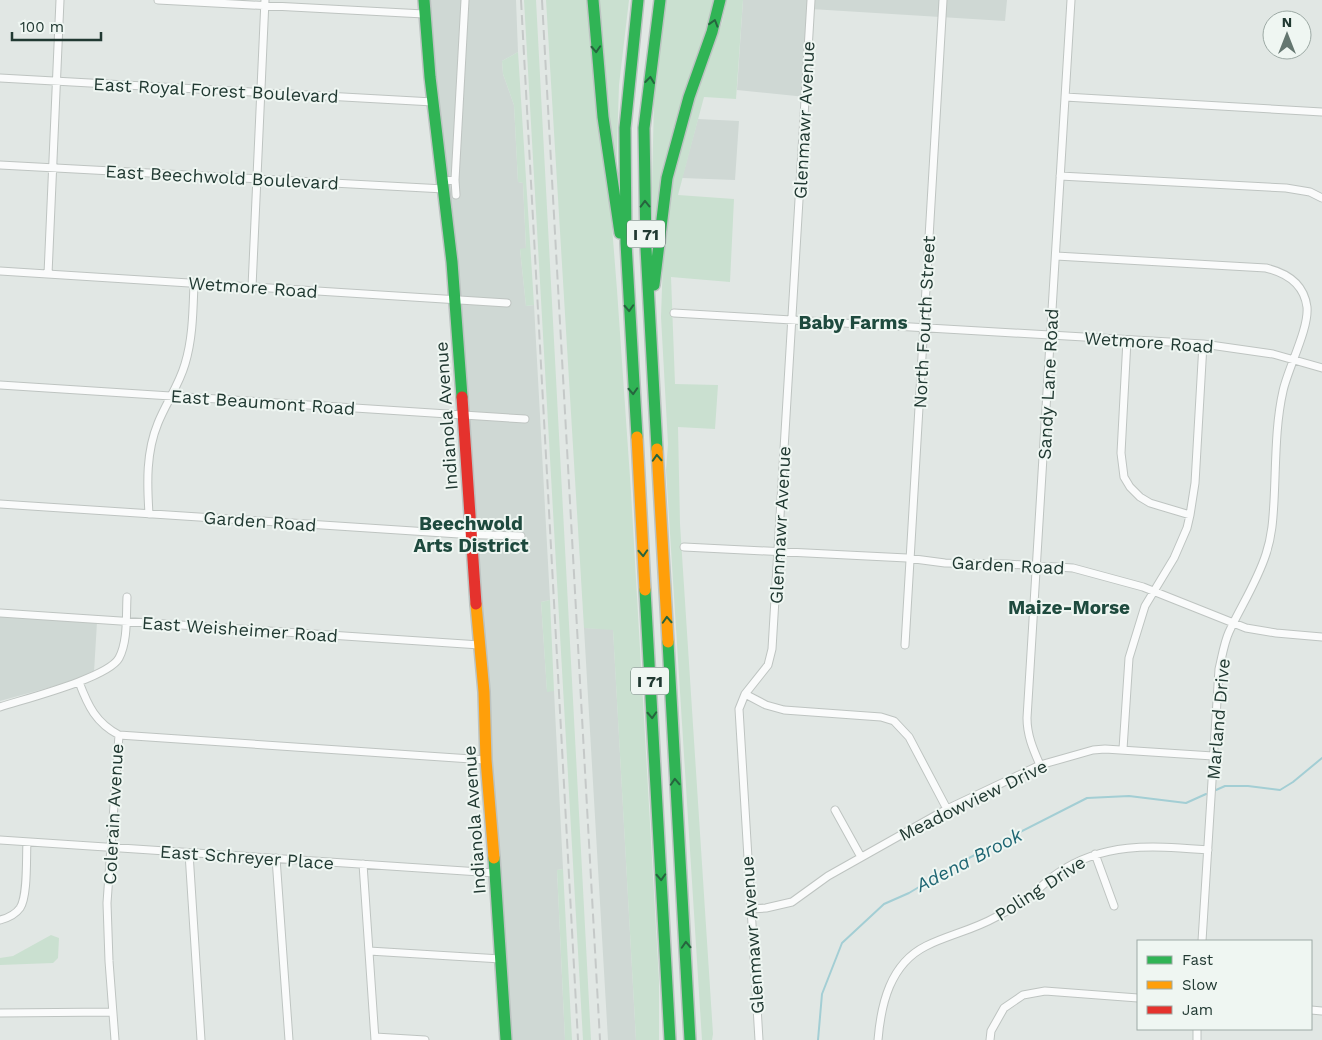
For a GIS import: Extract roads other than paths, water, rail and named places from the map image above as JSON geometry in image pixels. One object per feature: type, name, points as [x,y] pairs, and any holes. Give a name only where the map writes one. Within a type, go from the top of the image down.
[{"type":"main road","name":"Indianola Avenue","points":[[424,0],[433,102],[447,184],[484,692],[486,760],[506,1040]]},
{"type":"main road","points":[[593,0],[604,131],[613,196],[628,274]]},
{"type":"main road","name":"I 71","points":[[638,0],[625,128],[628,274],[670,1040]]},
{"type":"main road","name":"I 71","points":[[660,0],[644,128],[646,248],[690,1040]]},
{"type":"main road","points":[[651,340],[654,280],[667,178],[689,98],[712,32],[720,0]]},
{"type":"main road","points":[[688,993],[695,1040]]},
{"type":"street","points":[[48,274],[60,0]]},
{"type":"street","points":[[158,0],[265,3],[424,14]]},
{"type":"street","points":[[456,196],[447,184],[465,0]]},
{"type":"street","name":"Glenmawr Avenue","points":[[759,1040],[739,709],[745,694],[768,665],[772,649],[811,0]]},
{"type":"street","name":"North Fourth Street","points":[[905,645],[943,0]]},
{"type":"street","name":"Sandy Lane Road","points":[[1040,765],[1027,728],[1071,0]]},
{"type":"street","points":[[252,287],[265,3]]},
{"type":"street","name":"East Royal Forest Boulevard","points":[[0,78],[433,102]]},
{"type":"street","points":[[1065,98],[1322,112]]},
{"type":"street","name":"East Beechwold Boulevard","points":[[0,165],[258,179],[447,184]]},
{"type":"street","points":[[1060,176],[1286,188],[1310,192],[1322,198]]},
{"type":"street","name":"Marland Drive","points":[[1056,256],[1278,270],[1297,284],[1307,307],[1306,322],[1283,390],[1271,536],[1258,576],[1228,634],[1219,669],[1202,940]]},
{"type":"street","name":"Wetmore Road","points":[[0,271],[507,303]]},
{"type":"street","points":[[149,514],[148,454],[158,423],[186,362],[192,326],[194,283]]},
{"type":"street","name":"Wetmore Road","points":[[674,314],[1203,344],[1273,354],[1322,368]]},
{"type":"street","points":[[1127,340],[1121,453],[1124,477],[1130,487],[1140,497],[1150,503],[1190,515]]},
{"type":"street","points":[[1123,749],[1129,658],[1144,606],[1174,558],[1187,528],[1190,515],[1195,483],[1203,344]]},
{"type":"street","name":"East Beaumont Road","points":[[0,385],[525,418]]},
{"type":"street","name":"Garden Road","points":[[0,504],[521,536]]},
{"type":"street","name":"Garden Road","points":[[684,546],[1073,568],[1153,591],[1246,628],[1276,633],[1322,636]]},
{"type":"street","points":[[0,707],[80,682],[111,666],[118,660],[124,640],[127,597]]},
{"type":"street","name":"East Weisheimer Road","points":[[0,612],[480,644]]},
{"type":"street","name":"Colerain Avenue","points":[[80,682],[88,707],[106,729],[119,736],[107,903],[115,1040]]},
{"type":"street","points":[[745,694],[766,705],[784,710],[882,717],[894,721],[909,737],[947,810]]},
{"type":"street","points":[[119,736],[486,760]]},
{"type":"street","name":"Meadowview Drive","points":[[750,909],[766,908],[792,902],[828,876],[861,857],[947,810],[1040,765],[1094,750],[1123,749],[1214,756]]},
{"type":"street","points":[[835,810],[861,857]]},
{"type":"street","name":"East Schreyer Place","points":[[0,840],[495,873]]},
{"type":"street","points":[[0,920],[10,917],[20,908],[24,896],[27,842]]},
{"type":"street","name":"Poling Drive","points":[[878,1040],[883,1003],[889,985],[899,969],[924,947],[985,923],[1012,908],[1076,861],[1095,854],[1128,847],[1147,846],[1208,850]]},
{"type":"street","points":[[189,853],[202,1040]]},
{"type":"street","points":[[1095,854],[1114,906]]},
{"type":"street","points":[[276,858],[288,1040]]},
{"type":"street","points":[[363,864],[375,1039],[425,1040]]},
{"type":"street","points":[[369,951],[501,959]]},
{"type":"street","points":[[990,1040],[991,1030],[1004,1008],[1023,996],[1045,991],[1137,998]]},
{"type":"street","points":[[0,1013],[112,1012]]},
{"type":"waterway","name":"Adena Brook","points":[[1216,790],[1225,786],[1248,786],[1280,790],[1293,782],[1322,758]]},
{"type":"waterway","name":"Adena Brook","points":[[818,1040],[822,994],[842,943],[884,904],[909,893],[959,863],[1087,798],[1129,796],[1186,803],[1206,794]]},
{"type":"railway","points":[[521,0],[578,1040]]},
{"type":"railway","points":[[542,0],[600,1040]]},
{"type":"district","name":"Baby Farms","points":[[853,322]]},
{"type":"district","name":"Beechwold Arts District","points":[[471,534]]},
{"type":"district","name":"Maize-Morse","points":[[1069,607]]}]
